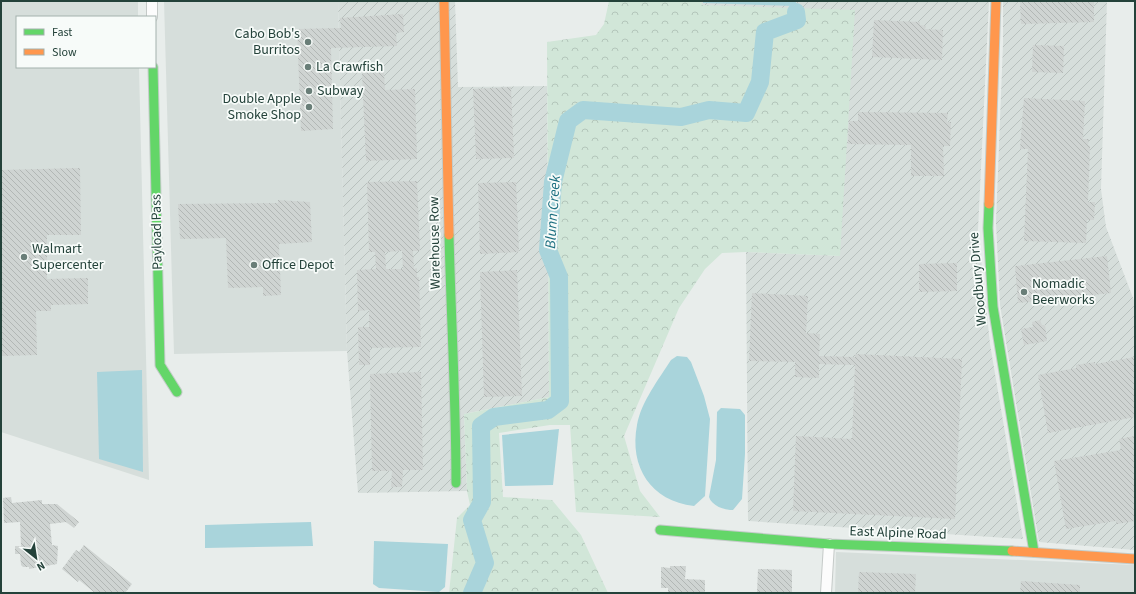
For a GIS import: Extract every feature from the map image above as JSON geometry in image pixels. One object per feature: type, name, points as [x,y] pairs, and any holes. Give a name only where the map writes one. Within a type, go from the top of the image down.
[{"type":"street","points":[[152,1],[152,16]]},
{"type":"street","name":"Warehouse Row","points":[[444,1],[452,363],[456,430],[456,483]]},
{"type":"street","name":"Woodbury Drive","points":[[996,1],[988,228],[990,266],[994,315],[1034,552]]},
{"type":"street","name":"Payload Pass","points":[[153,68],[160,365],[178,392]]},
{"type":"street","name":"East Alpine Road","points":[[660,530],[829,544],[1034,552],[1135,559]]},
{"type":"street","points":[[826,593],[829,544]]},
{"type":"shaded area","points":[[1,1],[138,1],[138,16],[16,16],[16,68],[139,68],[149,480],[1,432]]},
{"type":"shaded area","points":[[164,1],[338,1],[347,351],[174,354]]},
{"type":"shaded area","points":[[338,1],[455,1],[458,87],[547,86],[549,397],[464,414],[467,491],[358,493],[347,351]]},
{"type":"shaded area","points":[[702,1],[989,1],[978,230],[990,344],[1023,539],[748,521],[746,252],[840,256],[701,5]]},
{"type":"shaded area","points":[[1003,1],[1107,1],[1101,189],[1106,227],[1135,303],[1135,550],[1039,542],[1000,305],[996,222],[1003,44]]},
{"type":"shaded area","points":[[836,552],[1135,565],[1135,593],[835,593]]},
{"type":"green space","points":[[609,1],[702,1],[702,5],[855,10],[840,256],[746,252],[722,253],[705,269],[679,308],[624,436],[640,491],[660,517],[576,512],[570,425],[550,425],[499,433],[503,497],[552,500],[581,535],[608,593],[449,593],[457,518],[470,505],[467,491],[464,414],[549,397],[547,42],[596,35],[604,24]]},
{"type":"water","points":[[703,1],[796,1],[796,6],[703,3]]},
{"type":"water","points":[[677,356],[687,357],[691,362],[704,396],[710,419],[705,496],[694,506],[679,503],[666,497],[655,489],[646,479],[640,468],[636,455],[635,440],[637,425],[642,408],[646,399],[671,360]]},
{"type":"water","points":[[142,370],[143,472],[99,459],[97,372]]},
{"type":"water","points":[[721,408],[740,409],[745,415],[745,454],[742,499],[733,510],[719,507],[713,503],[709,497],[716,460],[717,412]]},
{"type":"water","points":[[559,429],[553,485],[505,486],[502,435]]},
{"type":"water","points":[[311,522],[313,546],[205,548],[205,525]]},
{"type":"water","points":[[374,541],[448,544],[445,587],[439,592],[379,588],[373,584]]},
{"type":"building","points":[[1020,1],[1094,1],[1094,22],[1021,24]]},
{"type":"building","points":[[403,14],[404,32],[396,33],[397,46],[331,48],[333,129],[301,131],[297,29],[341,28],[340,18]]},
{"type":"building","points":[[874,20],[920,22],[920,25],[926,26],[925,29],[943,30],[942,60],[872,57]]},
{"type":"building","points":[[1033,45],[1064,46],[1063,73],[1032,72]]},
{"type":"building","points":[[384,72],[385,90],[415,89],[417,159],[366,161],[362,73]]},
{"type":"building","points":[[511,87],[514,158],[476,159],[473,89]]},
{"type":"building","points":[[1024,98],[1085,101],[1083,139],[1089,139],[1088,145],[1090,146],[1088,202],[1095,202],[1094,220],[1087,220],[1086,243],[1024,241],[1028,149],[1020,149]]},
{"type":"building","points":[[858,112],[948,113],[947,122],[951,122],[950,146],[943,146],[944,176],[911,176],[911,145],[848,144],[849,121],[858,121]]},
{"type":"building","name":"Walmart Supercenter","points":[[80,168],[81,235],[47,235],[47,279],[88,278],[88,304],[51,305],[51,311],[36,311],[37,355],[1,356],[1,170]]},
{"type":"building","points":[[417,181],[420,251],[413,251],[414,269],[417,268],[417,277],[419,277],[421,347],[370,348],[370,365],[359,365],[358,327],[369,327],[369,310],[358,311],[357,270],[376,269],[375,252],[369,252],[367,182]],"holes":[[[402,251],[403,269],[386,269],[385,252]]]},
{"type":"building","points":[[516,182],[519,252],[480,254],[478,183]]},
{"type":"building","name":"Office Depot","points":[[278,200],[310,202],[312,242],[279,244],[281,295],[263,296],[263,287],[228,288],[226,238],[180,239],[178,204],[278,203]]},
{"type":"building","points":[[1107,256],[1111,293],[1018,303],[1015,266]]},
{"type":"building","points":[[957,263],[957,291],[919,292],[919,264]]},
{"type":"building","points":[[517,270],[522,396],[484,397],[480,272]]},
{"type":"building","points":[[752,293],[808,296],[806,333],[820,334],[819,356],[855,357],[855,354],[962,359],[955,519],[793,511],[796,436],[852,439],[855,365],[819,364],[819,378],[795,377],[795,362],[749,361]]},
{"type":"building","points":[[1040,320],[1042,325],[1045,325],[1047,341],[1024,345],[1021,329],[1033,327],[1032,322]]},
{"type":"building","points":[[1135,357],[1135,417],[1048,433],[1038,375],[1076,368],[1076,365],[1095,362],[1095,364]]},
{"type":"building","points":[[421,372],[423,470],[403,470],[402,487],[391,487],[392,471],[372,471],[370,374]]},
{"type":"building","points":[[1135,436],[1135,521],[1117,524],[1116,521],[1066,529],[1054,461],[1121,450],[1119,439]]},
{"type":"building","points":[[11,497],[12,503],[42,500],[42,504],[57,504],[79,522],[74,528],[66,522],[50,524],[52,545],[58,546],[57,564],[29,569],[29,567],[23,567],[21,565],[20,554],[15,554],[15,546],[21,546],[20,522],[4,523],[3,498]]},
{"type":"building","points":[[84,545],[132,584],[125,593],[95,593],[62,569],[76,550],[79,552]]},
{"type":"building","points":[[670,566],[686,566],[685,579],[705,580],[705,593],[668,593],[668,588],[661,588],[661,567],[670,568]]},
{"type":"building","points":[[758,569],[792,570],[792,593],[757,593]]},
{"type":"building","points":[[859,572],[916,574],[915,593],[858,593]]},
{"type":"building","points":[[1021,581],[1080,585],[1080,593],[1020,593]]},
{"type":"waterway","name":"Blunn Creek","points":[[472,593],[485,563],[472,520],[482,502],[481,426],[494,417],[548,410],[560,401],[559,277],[548,250],[553,182],[568,121],[583,110],[681,117],[709,110],[746,113],[760,82],[765,32],[797,20],[796,12]]},
{"type":"traffic: fast","points":[[153,68],[160,365],[177,392]]},
{"type":"traffic: fast","points":[[989,204],[988,228],[993,307],[1034,552]]},
{"type":"traffic: fast","points":[[449,235],[456,483]]},
{"type":"traffic: fast","points":[[660,530],[829,544],[1012,551]]},
{"type":"traffic: slow","points":[[444,1],[449,235]]},
{"type":"traffic: slow","points":[[989,204],[996,1]]},
{"type":"traffic: slow","points":[[1012,551],[1135,559]]},
{"type":"place","name":"Cabo Bob's Burritos","points":[[308,42]]},
{"type":"place","name":"La Crawfish","points":[[308,67]]},
{"type":"place","name":"Subway","points":[[309,91]]},
{"type":"place","name":"Double Apple Smoke Shop","points":[[309,107]]},
{"type":"place","name":"Walmart Supercenter","points":[[24,257]]},
{"type":"place","name":"Office Depot","points":[[254,265]]},
{"type":"place","name":"Nomadic Beerworks","points":[[1024,292]]}]
